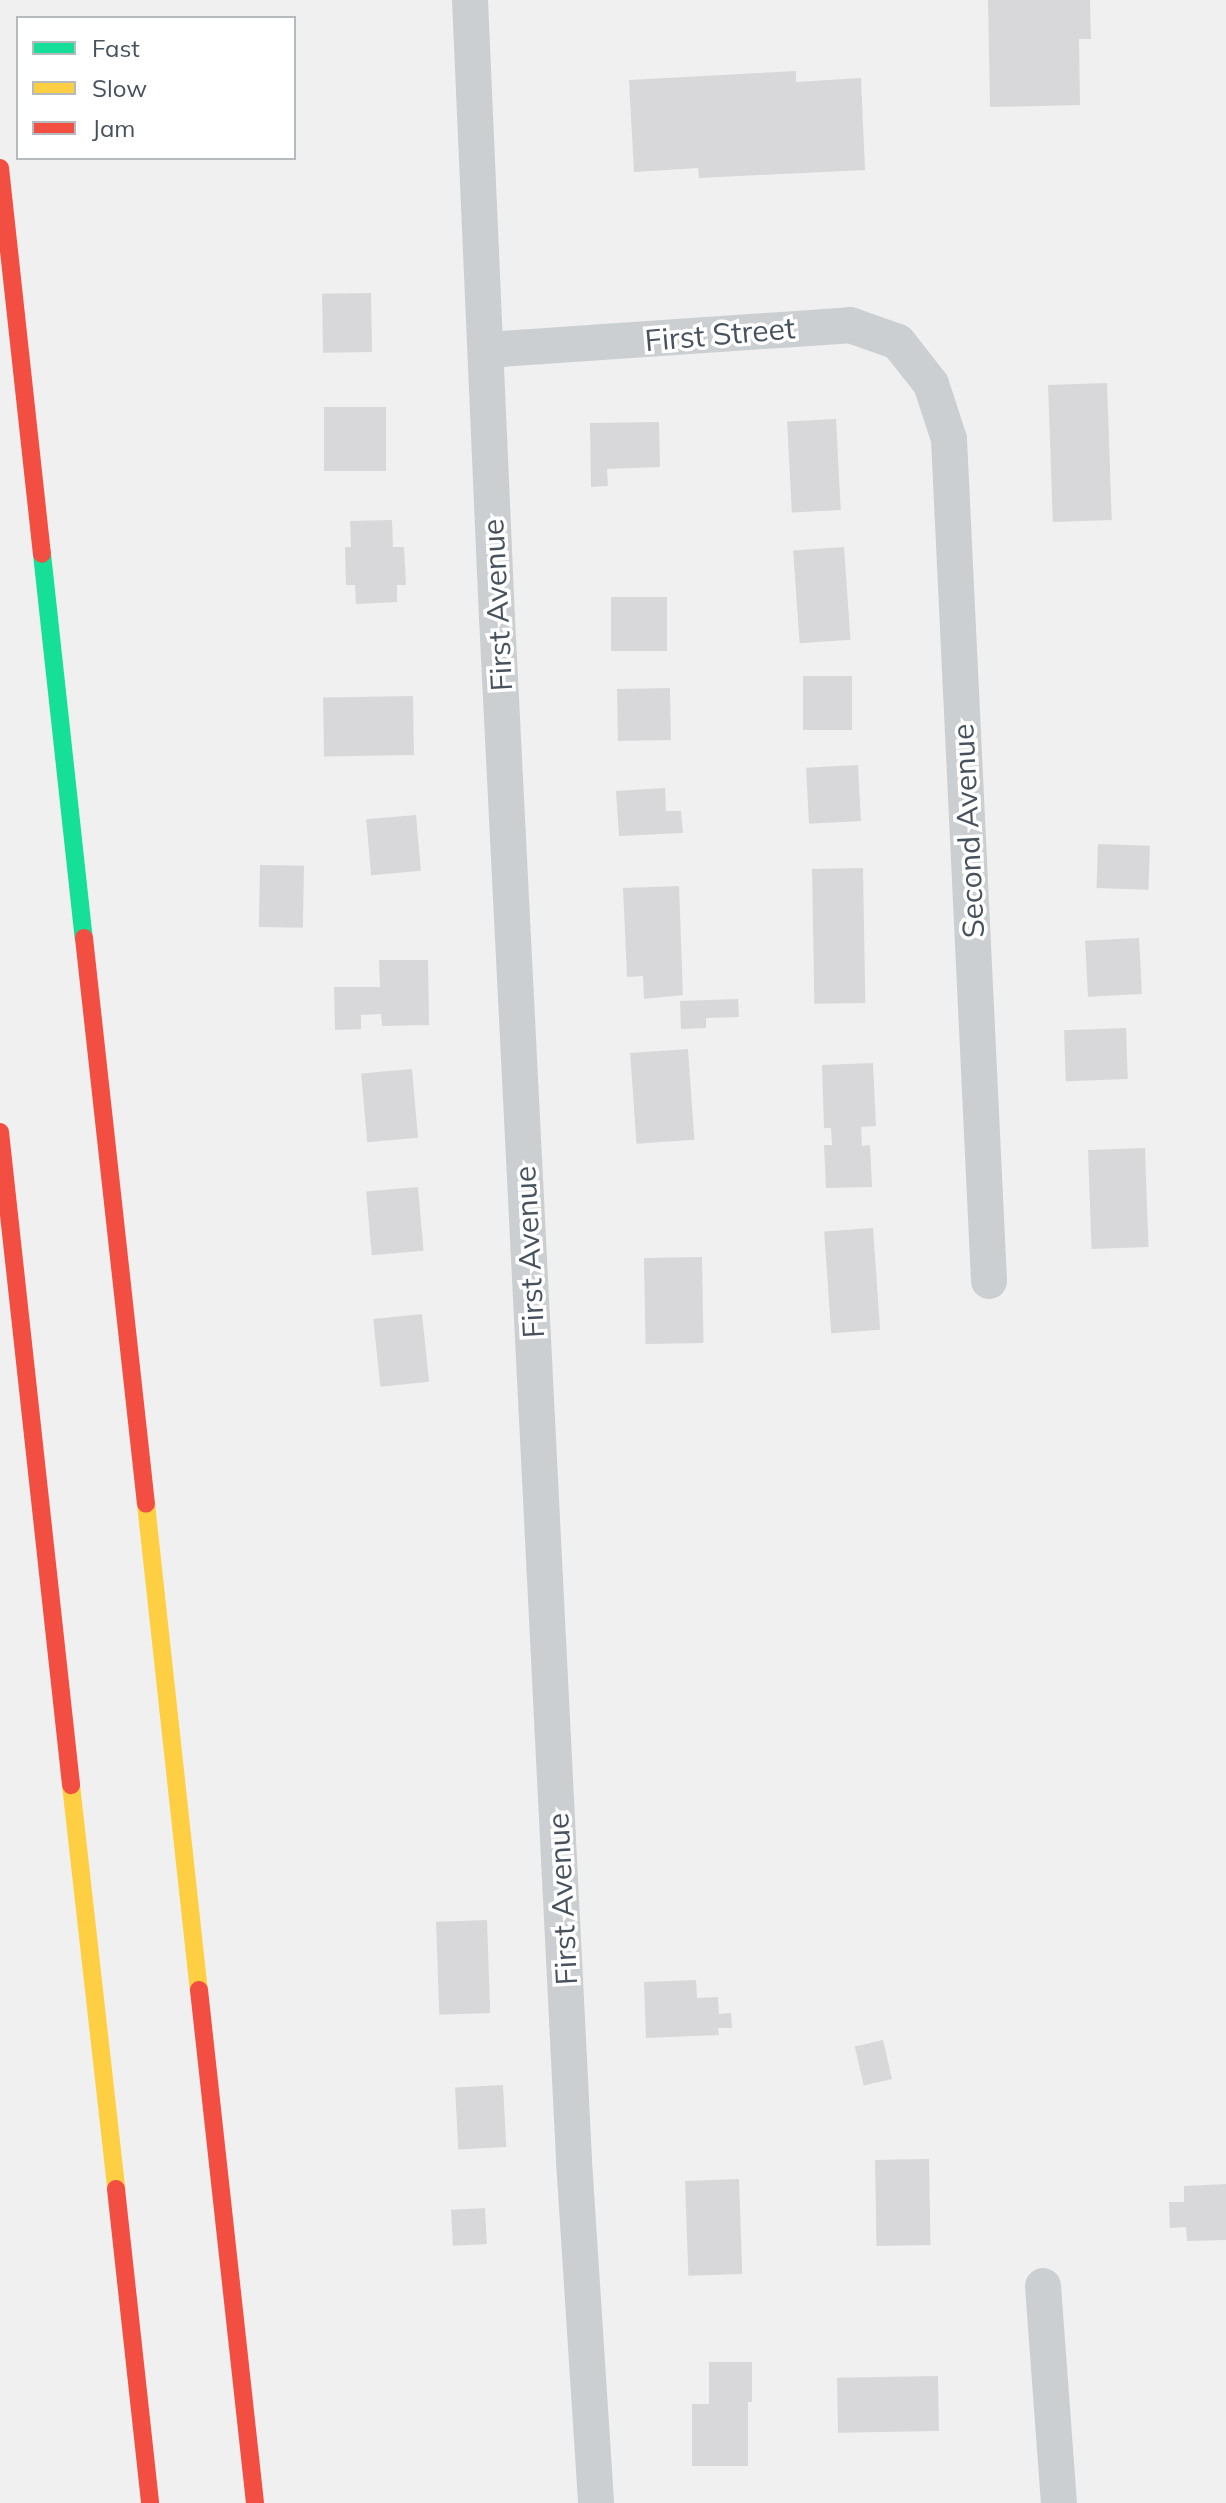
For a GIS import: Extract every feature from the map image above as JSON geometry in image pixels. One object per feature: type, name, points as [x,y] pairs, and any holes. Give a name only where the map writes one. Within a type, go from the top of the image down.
[{"type":"highway","points":[[0,168],[255,2503]]},
{"type":"highway","points":[[0,1132],[150,2503]]},
{"type":"street","name":"First Avenue","points":[[470,0],[574,2161],[596,2503]]},
{"type":"street","name":"First Street","points":[[486,350],[850,325],[898,342],[931,384]]},
{"type":"street","name":"Second Avenue","points":[[931,384],[949,439],[989,1281]]},
{"type":"street","points":[[1043,2286],[1059,2503]]},
{"type":"building","points":[[988,0],[1090,0],[1091,39],[1079,39],[1080,105],[990,107]]},
{"type":"building","points":[[796,71],[796,82],[861,78],[865,170],[699,178],[698,168],[634,172],[629,80]]},
{"type":"building","points":[[371,293],[372,352],[323,353],[322,294]]},
{"type":"building","points":[[1107,383],[1112,520],[1053,522],[1048,385]]},
{"type":"building","points":[[324,407],[386,407],[386,471],[324,471]]},
{"type":"building","points":[[836,419],[841,510],[792,512],[787,422]]},
{"type":"building","points":[[659,422],[660,467],[607,469],[608,486],[591,487],[590,423]]},
{"type":"building","points":[[392,520],[393,547],[404,547],[406,585],[397,585],[397,602],[356,604],[355,585],[346,585],[345,547],[351,547],[350,521]]},
{"type":"building","points":[[844,547],[850,640],[800,643],[793,551]]},
{"type":"building","points":[[611,597],[667,597],[667,651],[611,651]]},
{"type":"building","points":[[803,676],[852,676],[852,730],[803,730]]},
{"type":"building","points":[[670,688],[671,740],[618,741],[617,689]]},
{"type":"building","points":[[413,696],[414,755],[324,757],[323,698]]},
{"type":"building","points":[[858,765],[861,821],[809,824],[806,768]]},
{"type":"building","points":[[665,788],[666,811],[681,811],[683,833],[619,836],[616,791]]},
{"type":"building","points":[[416,815],[421,871],[371,875],[366,819]]},
{"type":"building","points":[[1098,844],[1150,846],[1148,890],[1096,888]]},
{"type":"building","points":[[260,865],[304,866],[303,928],[259,927]]},
{"type":"building","points":[[863,868],[865,1003],[814,1004],[812,869]]},
{"type":"building","points":[[679,886],[683,995],[644,999],[643,976],[627,977],[623,888]]},
{"type":"building","points":[[1139,938],[1142,994],[1088,997],[1085,941]]},
{"type":"building","points":[[379,960],[428,960],[429,1025],[382,1026],[381,1014],[361,1015],[361,1029],[335,1030],[334,987],[380,987]]},
{"type":"building","points":[[738,999],[739,1017],[706,1018],[706,1028],[681,1029],[680,1001]]},
{"type":"building","points":[[1126,1028],[1128,1079],[1066,1081],[1064,1030]]},
{"type":"building","points":[[688,1049],[694,1140],[636,1144],[630,1053]]},
{"type":"building","points":[[873,1063],[876,1126],[861,1127],[862,1146],[870,1145],[872,1187],[826,1188],[824,1145],[832,1145],[831,1128],[824,1128],[822,1065]]},
{"type":"building","points":[[412,1069],[418,1138],[367,1142],[361,1073]]},
{"type":"building","points":[[1145,1148],[1148,1247],[1091,1249],[1088,1150]]},
{"type":"building","points":[[418,1187],[424,1251],[372,1255],[366,1192]]},
{"type":"building","points":[[873,1228],[880,1330],[831,1333],[824,1231]]},
{"type":"building","points":[[702,1257],[704,1343],[646,1344],[644,1258]]},
{"type":"building","points":[[422,1314],[429,1382],[380,1387],[373,1319]]},
{"type":"building","points":[[487,1920],[490,2013],[439,2015],[436,1922]]},
{"type":"building","points":[[696,1980],[697,1998],[718,1997],[719,2014],[731,2013],[732,2028],[718,2028],[719,2035],[646,2038],[644,1982]]},
{"type":"building","points":[[883,2040],[892,2079],[864,2085],[855,2047]]},
{"type":"building","points":[[503,2085],[506,2147],[458,2149],[455,2088]]},
{"type":"building","points":[[929,2159],[931,2245],[877,2246],[875,2160]]},
{"type":"building","points":[[739,2179],[742,2274],[688,2276],[685,2181]]},
{"type":"building","points":[[1226,2184],[1226,2240],[1187,2241],[1186,2227],[1170,2228],[1169,2202],[1184,2202],[1184,2186]]},
{"type":"building","points":[[485,2208],[487,2244],[453,2246],[451,2210]]},
{"type":"building","points":[[709,2362],[752,2362],[752,2402],[748,2402],[748,2466],[692,2466],[692,2404],[709,2404]]},
{"type":"building","points":[[938,2376],[939,2431],[838,2433],[837,2378]]},
{"type":"traffic: fast","points":[[42,554],[84,938]]},
{"type":"traffic: slow","points":[[146,1504],[199,1990]]},
{"type":"traffic: slow","points":[[71,1785],[116,2189]]},
{"type":"traffic: jam","points":[[0,168],[42,554]]},
{"type":"traffic: jam","points":[[84,938],[146,1504]]},
{"type":"traffic: jam","points":[[0,1132],[71,1785]]},
{"type":"traffic: jam","points":[[199,1990],[255,2503]]},
{"type":"traffic: jam","points":[[116,2189],[150,2503]]}]
